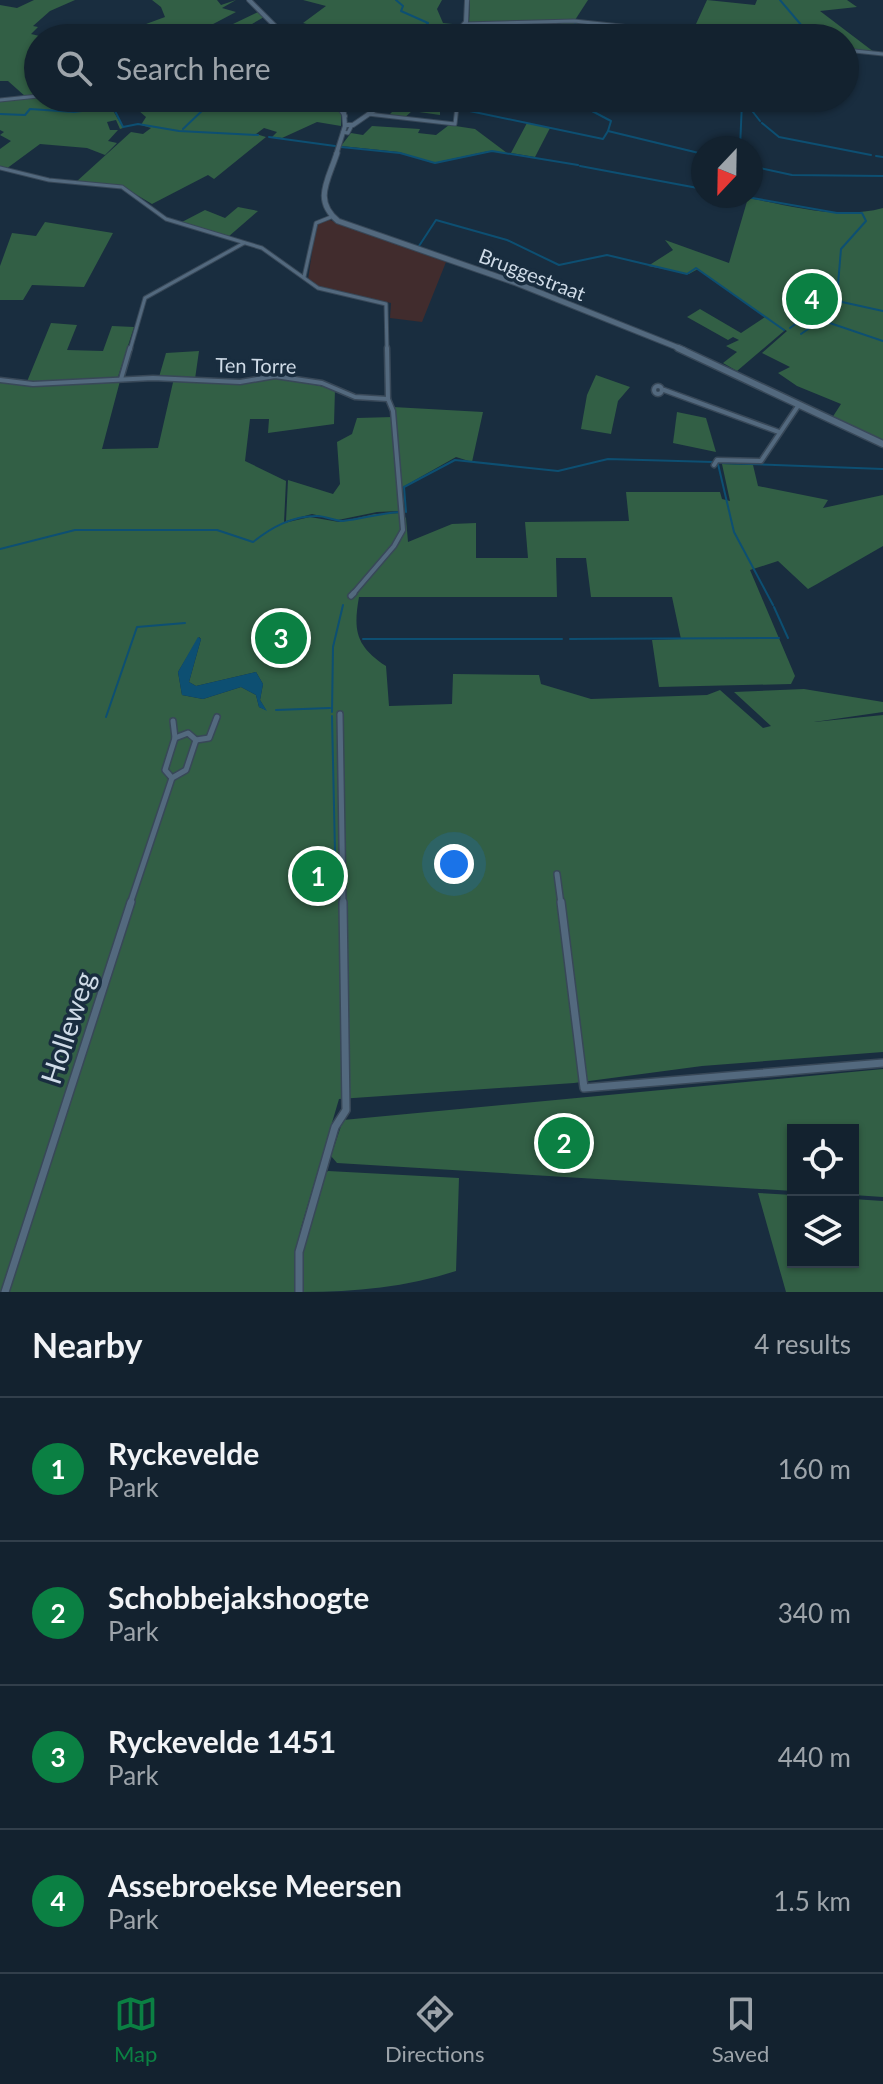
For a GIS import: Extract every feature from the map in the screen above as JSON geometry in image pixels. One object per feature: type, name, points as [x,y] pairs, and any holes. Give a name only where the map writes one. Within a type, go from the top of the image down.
[{"type":"main road","points":[[249,0],[273,24]]},
{"type":"main road","points":[[465,24],[467,0]]},
{"type":"main road","points":[[343,112],[350,123]]},
{"type":"main road","points":[[331,217],[322,201],[343,133],[350,123],[372,112]]},
{"type":"main road","name":"Bruggestraat","points":[[331,217],[351,227],[516,283],[617,326],[702,356],[798,406],[883,444]]},
{"type":"street","points":[[465,24],[572,21],[600,24]]},
{"type":"street","points":[[859,51],[883,54]]},
{"type":"street","points":[[0,100],[24,97]]},
{"type":"street","points":[[366,116],[455,124],[456,112]]},
{"type":"street","points":[[0,168],[49,180],[122,187],[150,204],[162,217],[262,248],[318,288],[386,304],[388,399],[393,411],[402,532],[394,546],[351,596]]},
{"type":"street","points":[[304,277],[316,223],[331,217]]},
{"type":"street","points":[[121,380],[145,298],[244,243]]},
{"type":"street","name":"Ten Torre","points":[[0,380],[30,384],[171,378],[235,382],[281,377],[322,383],[355,397],[388,399]]},
{"type":"street","points":[[664,390],[734,413],[779,432]]},
{"type":"street","points":[[715,462],[761,461],[798,406]]},
{"type":"street","points":[[299,1292],[299,1252],[335,1127],[346,1110],[340,714]]},
{"type":"street","name":"Holleweg","points":[[5,1292],[172,778],[186,770],[196,740],[209,738],[217,717]]},
{"type":"street","name":"Holleweg","points":[[172,778],[166,766],[175,738],[173,721]]},
{"type":"street","points":[[175,738],[188,733],[196,740]]},
{"type":"street","points":[[557,874],[569,947],[584,1088],[883,1063]]},
{"type":"shaded area","points":[[327,219],[446,262],[422,322],[390,318],[391,303],[321,288],[308,280],[316,224]]},
{"type":"green space","points":[[34,0],[75,0],[50,11],[35,24],[24,24],[24,95],[8,81],[0,81],[0,5],[17,8]]},
{"type":"green space","points":[[152,0],[217,0],[221,5],[236,0],[222,8],[236,12],[213,24],[146,24],[165,17],[161,7]]},
{"type":"green space","points":[[303,0],[442,0],[437,9],[443,23],[452,24],[303,23],[326,6]]},
{"type":"green space","points":[[470,0],[588,0],[575,20],[469,23]]},
{"type":"green space","points":[[707,0],[755,5],[757,0],[847,0],[857,7],[820,11],[837,24],[696,24]]},
{"type":"green space","points":[[258,12],[264,17],[252,24],[233,24]]},
{"type":"green space","points":[[575,22],[595,24],[559,24],[562,23],[548,23]]},
{"type":"green space","points":[[859,41],[874,52],[859,50]]},
{"type":"green space","points":[[24,97],[24,112],[114,112],[123,128],[120,129],[116,120],[107,122],[110,130],[118,130],[108,141],[117,143],[105,155],[87,148],[40,144],[6,169],[0,167],[0,149],[11,141],[0,135],[4,132],[0,130],[0,101]]},
{"type":"green space","points":[[140,112],[339,112],[341,126],[317,122],[282,138],[272,137],[277,132],[264,128],[256,134],[266,137],[214,179],[208,175],[152,204],[120,185],[76,182],[131,132],[143,134],[151,128],[141,125],[146,117]]},
{"type":"green space","points":[[392,112],[411,112],[403,119],[387,117]]},
{"type":"green space","points":[[527,123],[550,128],[535,157],[511,153]]},
{"type":"green space","points":[[449,125],[475,129],[507,153],[489,151],[433,163],[399,152],[341,146],[351,133],[363,135],[372,126],[420,129],[418,133],[436,135]]},
{"type":"green space","points":[[763,201],[850,213],[883,208],[883,441],[832,418],[841,404],[797,386],[778,373],[790,367],[762,353],[787,331],[777,325],[784,331],[737,371],[723,363],[737,352],[726,346],[739,340],[733,337],[728,340],[687,317],[700,309],[741,333],[765,317],[698,269],[689,274],[648,266],[673,250],[665,240],[729,263],[745,208],[763,208]]},
{"type":"green space","points":[[238,207],[258,211],[228,237],[182,222],[205,210],[225,218]]},
{"type":"green space","points":[[45,222],[113,233],[84,287],[32,285],[23,300],[0,300],[0,266],[12,233],[36,236]]},
{"type":"green space","points":[[51,323],[77,325],[67,350],[103,351],[112,326],[134,327],[117,380],[120,381],[102,449],[158,448],[174,378],[159,377],[166,353],[199,351],[195,379],[236,382],[276,377],[335,389],[334,424],[268,433],[269,419],[250,419],[245,461],[286,481],[284,523],[310,517],[339,522],[375,514],[401,513],[406,518],[408,542],[452,524],[476,523],[476,558],[528,558],[525,522],[629,521],[626,492],[720,492],[722,499],[730,501],[722,464],[753,465],[758,486],[828,500],[823,508],[883,495],[883,546],[817,584],[808,589],[778,561],[750,570],[795,676],[791,684],[659,687],[652,640],[681,639],[672,597],[591,597],[586,558],[556,558],[557,597],[359,597],[356,619],[359,637],[368,652],[386,666],[389,706],[452,704],[453,674],[539,675],[541,684],[591,699],[707,695],[720,690],[763,728],[771,726],[734,692],[804,689],[883,702],[883,712],[814,722],[883,715],[883,1052],[702,1066],[574,1083],[339,1099],[300,1231],[295,1292],[0,1292],[0,380],[26,384]],"holes":[[[199,637],[189,682],[196,686],[256,672],[263,684],[260,700],[266,710],[259,707],[256,695],[241,687],[203,699],[182,695],[178,672]]]},
{"type":"green space","points":[[596,375],[630,387],[618,401],[611,434],[581,429],[587,395]]},
{"type":"green space","points":[[393,407],[483,412],[472,462],[456,457],[401,488],[400,511],[338,520],[312,514],[286,521],[288,480],[333,494],[340,484],[337,442],[352,434],[357,418],[393,417]]},
{"type":"green space","points":[[677,412],[706,418],[716,452],[673,443]]},
{"type":"green space","points":[[883,1069],[883,1197],[859,1195],[859,1124],[787,1124],[787,1191],[337,1163],[331,1156],[343,1120]]},
{"type":"green space","points":[[328,1171],[459,1178],[456,1271],[381,1288],[303,1292],[301,1254],[323,1176]]},
{"type":"green space","points":[[758,1193],[787,1195],[787,1268],[859,1268],[859,1199],[883,1201],[883,1292],[786,1292]]},
{"type":"water","points":[[198,637],[201,639],[189,682],[196,686],[256,672],[263,684],[260,700],[267,711],[259,707],[256,695],[241,687],[203,699],[182,695],[178,672]]},
{"type":"waterway","points":[[396,0],[403,6],[401,11],[427,24]]},
{"type":"waterway","points":[[780,0],[800,24]]},
{"type":"waterway","points":[[0,114],[25,115],[28,112]]},
{"type":"waterway","points":[[116,112],[123,127],[138,124],[179,131],[258,135]]},
{"type":"waterway","points":[[183,129],[201,112]]},
{"type":"waterway","points":[[474,112],[603,139],[608,131]]},
{"type":"waterway","points":[[594,112],[611,121],[608,131]]},
{"type":"waterway","points":[[741,136],[742,112]]},
{"type":"waterway","points":[[753,112],[760,121]]},
{"type":"waterway","points":[[762,123],[779,137],[871,155]]},
{"type":"waterway","points":[[608,131],[691,151]]},
{"type":"waterway","points":[[269,137],[335,146]]},
{"type":"waterway","points":[[341,147],[400,153],[435,163],[492,151],[578,165]]},
{"type":"waterway","points":[[876,156],[883,157]]},
{"type":"waterway","points":[[580,166],[691,187]]},
{"type":"waterway","points":[[763,169],[792,175],[883,176]]},
{"type":"waterway","points":[[763,200],[837,213],[862,213],[866,221],[841,249],[837,296],[842,302],[883,311]]},
{"type":"waterway","points":[[419,246],[436,220],[507,240],[559,265],[607,255],[687,274],[696,268],[784,330]]},
{"type":"waterway","points":[[829,299],[836,296]]},
{"type":"waterway","points":[[790,328],[828,300]]},
{"type":"waterway","points":[[801,334],[821,320],[883,341]]},
{"type":"waterway","points":[[406,512],[404,487],[455,460],[558,471],[608,459],[713,462]]},
{"type":"waterway","points":[[723,463],[883,469]]},
{"type":"waterway","points":[[718,464],[734,532],[773,605]]},
{"type":"waterway","points":[[0,549],[75,530],[217,530],[253,542],[275,527],[299,518],[320,516],[343,521],[400,512]]},
{"type":"waterway","points":[[332,712],[333,647],[343,605]]},
{"type":"waterway","points":[[774,607],[788,638]]},
{"type":"waterway","points":[[106,717],[137,627],[185,623]]},
{"type":"waterway","points":[[570,639],[779,638]]},
{"type":"waterway","points":[[363,639],[562,639]]},
{"type":"waterway","points":[[276,710],[330,708]]},
{"type":"waterway","points":[[332,716],[335,852]]},
{"type":"place","name":"Assebroekse Meersen","points":[[812,299]]},
{"type":"place","name":"Ryckevelde 1451","points":[[281,638]]},
{"type":"place","name":"Ryckevelde","points":[[318,876]]},
{"type":"place","name":"Schobbejakshoogte","points":[[564,1143]]}]
